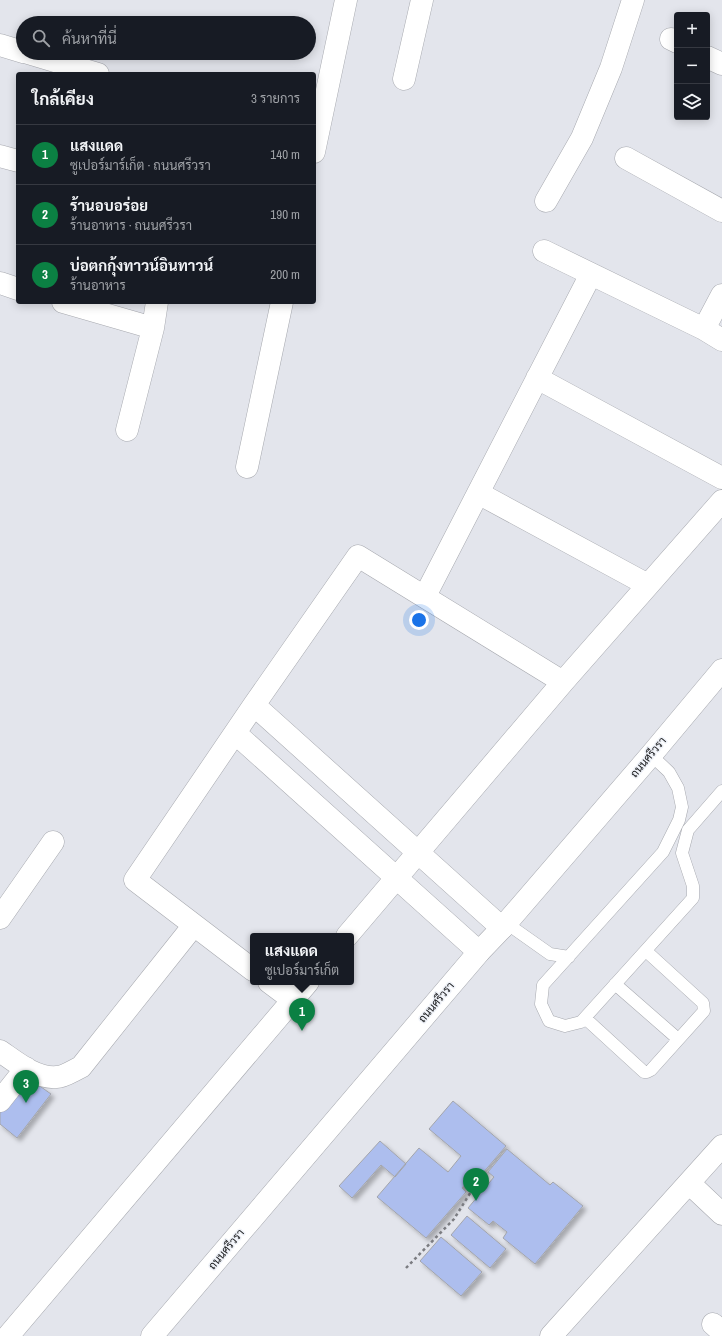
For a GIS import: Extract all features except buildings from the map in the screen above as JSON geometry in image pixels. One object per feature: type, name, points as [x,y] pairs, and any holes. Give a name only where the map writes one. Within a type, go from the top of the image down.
[{"type":"street","points":[[316,142],[346,0]]},
{"type":"street","points":[[404,78],[422,0]]},
{"type":"street","points":[[546,201],[582,138],[611,68],[633,0]]},
{"type":"street","points":[[0,45],[16,50]]},
{"type":"street","points":[[710,58],[722,64]]},
{"type":"street","points":[[51,60],[91,72]]},
{"type":"street","points":[[0,156],[16,160]]},
{"type":"street","points":[[626,158],[722,211]]},
{"type":"street","points":[[544,251],[704,329],[722,340]]},
{"type":"street","points":[[425,596],[590,274]]},
{"type":"street","points":[[0,283],[16,288]]},
{"type":"street","points":[[704,329],[722,295]]},
{"type":"street","points":[[70,304],[153,328]]},
{"type":"street","points":[[127,430],[153,328],[157,304]]},
{"type":"street","points":[[247,467],[282,304]]},
{"type":"street","points":[[537,378],[722,478]]},
{"type":"street","points":[[478,493],[648,585]]},
{"type":"street","points":[[350,933],[563,682],[722,501]]},
{"type":"street","points":[[250,968],[135,880],[358,556],[563,682]]},
{"type":"street","name":"ถนนศรีวรา","points":[[152,1336],[479,952],[504,926],[651,755],[722,670]]},
{"type":"street","points":[[254,705],[418,853],[504,926]]},
{"type":"street","points":[[235,733],[479,952]]},
{"type":"street","points":[[0,918],[53,842]]},
{"type":"street","points":[[0,1051],[26,1068],[40,1075],[58,1077],[81,1067],[194,925]]},
{"type":"street","points":[[273,985],[293,1000]]},
{"type":"street","points":[[8,1336],[306,985]]},
{"type":"street","points":[[0,1101],[26,1068]]},
{"type":"street","points":[[551,1336],[722,1146]]},
{"type":"street","points":[[689,1183],[722,1214]]},
{"type":"lane","points":[[651,755],[669,772],[678,788],[682,807],[679,820],[663,852],[543,985],[541,1004],[549,1021],[565,1026],[581,1022],[693,898],[693,886],[682,853],[688,830],[722,791]]},
{"type":"lane","points":[[504,926],[550,954],[569,957]]},
{"type":"lane","points":[[585,1018],[644,1072],[651,1070],[704,1011],[703,1003],[646,951]]},
{"type":"lane","points":[[615,984],[678,1039]]},
{"type":"path","points":[[406,1268],[454,1218],[482,1174]]},
{"type":"place","name":"แสงแดด","points":[[302,1031]]},
{"type":"place","name":"บ่อตกกุ้งทาวน์อินทาวน์","points":[[26,1103]]},
{"type":"place","name":"ร้านอบอร่อย","points":[[476,1201]]}]
